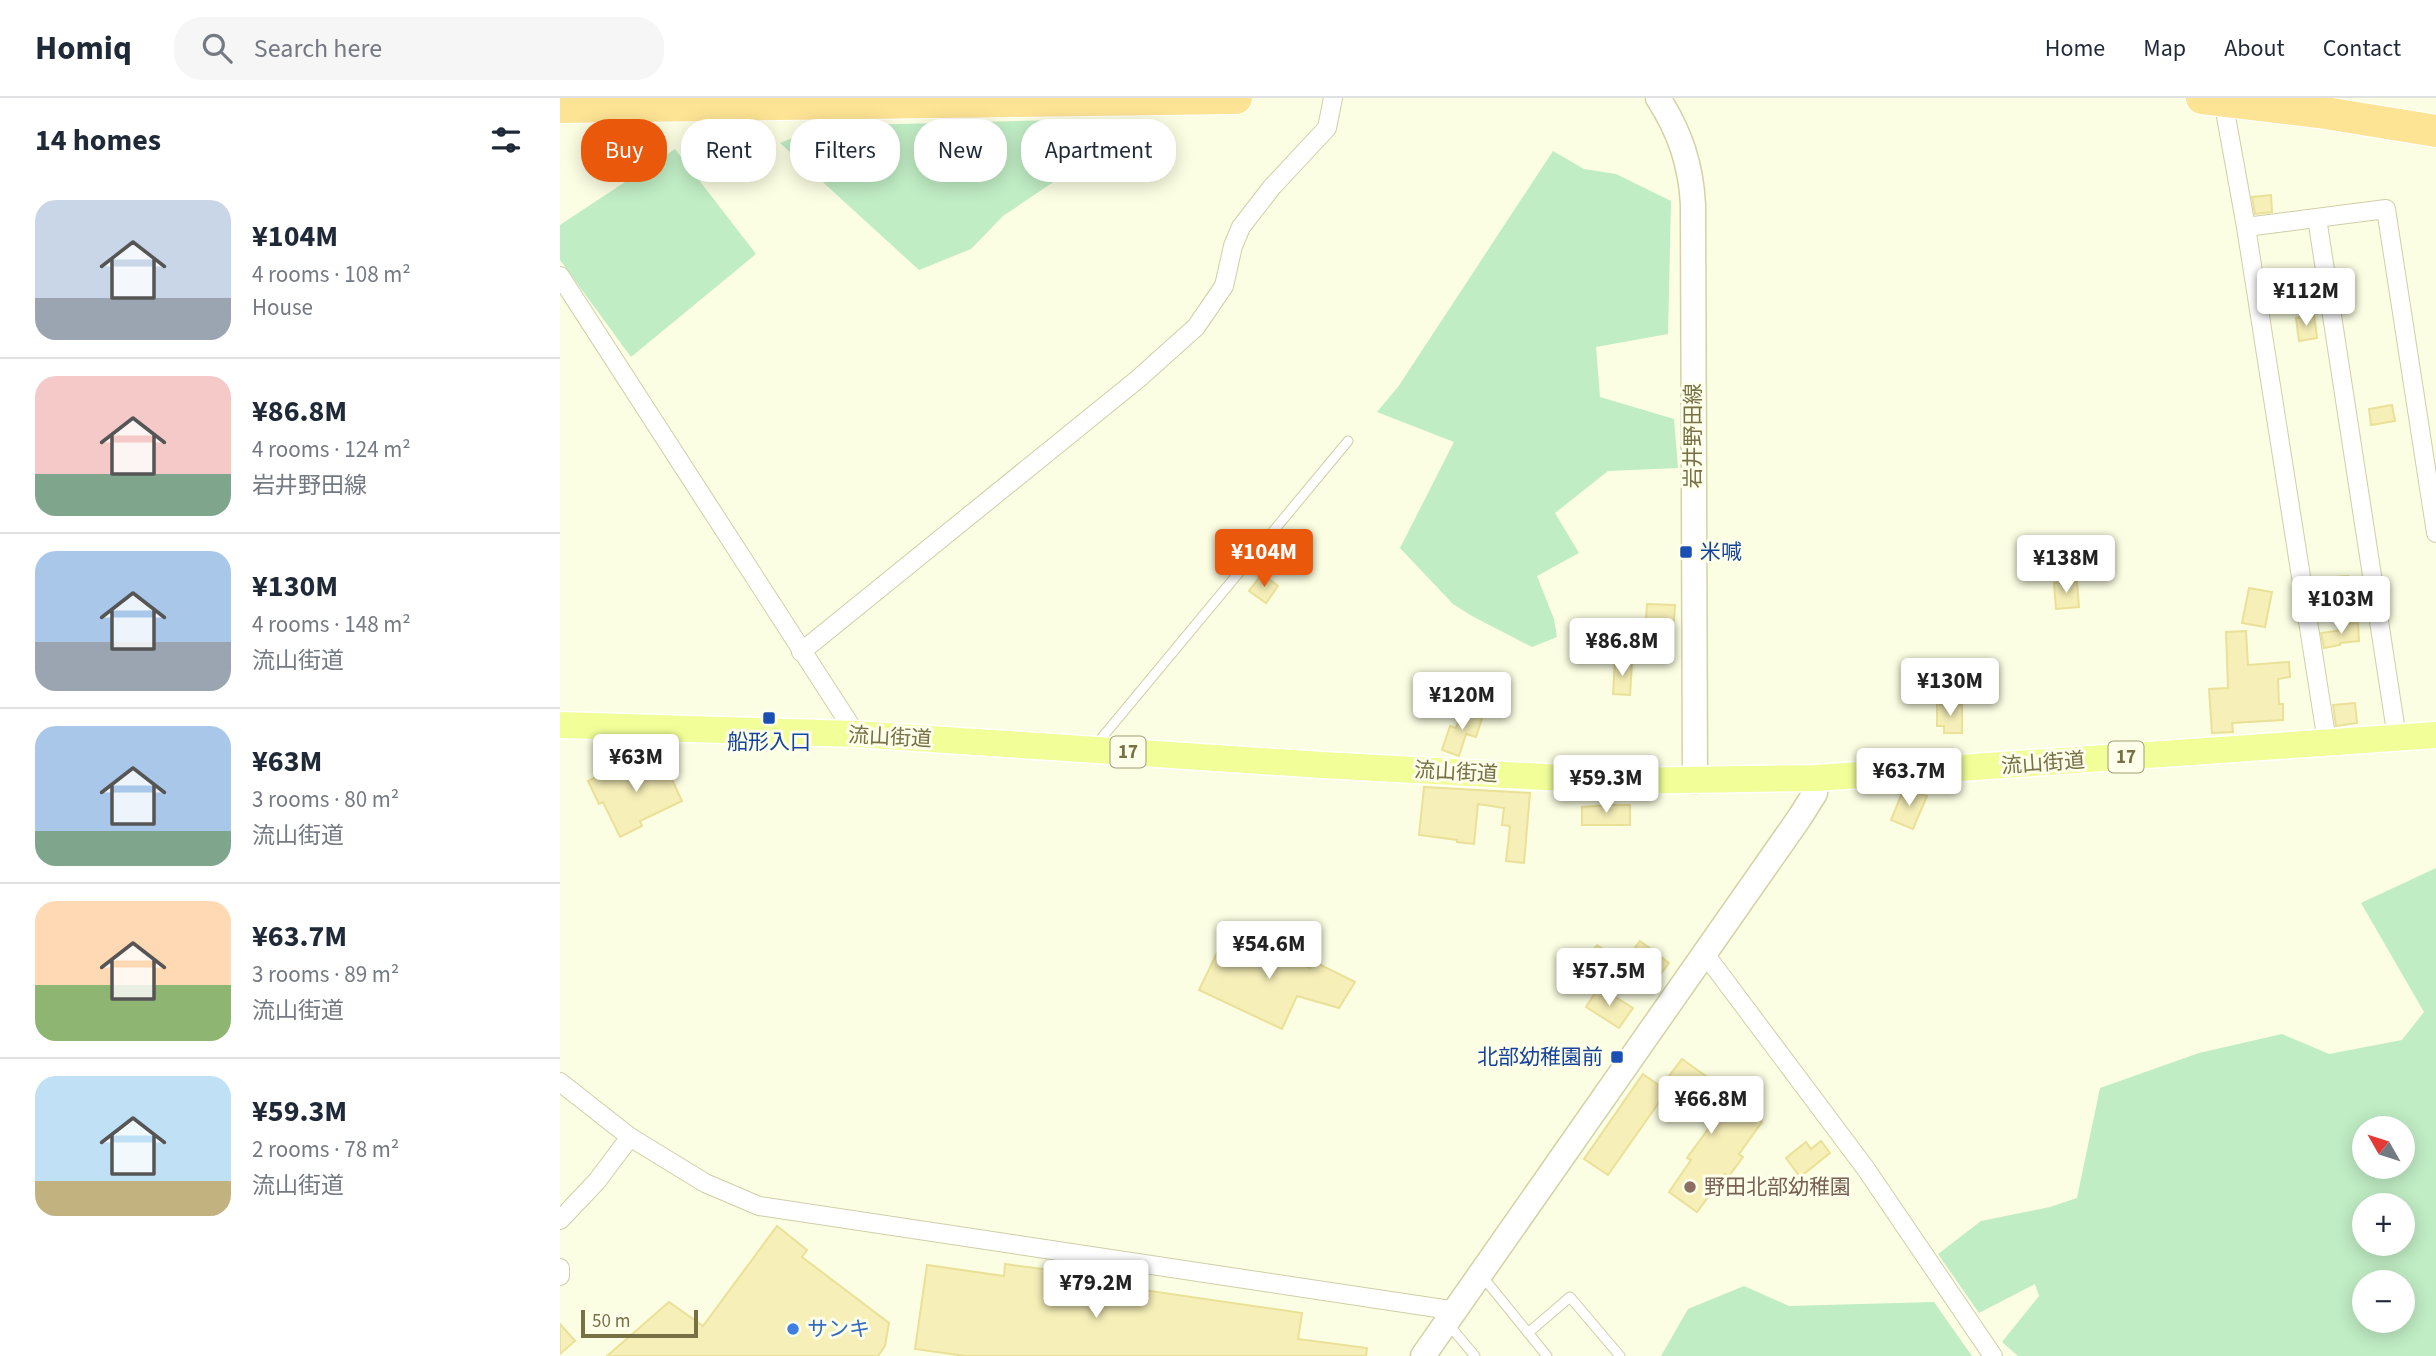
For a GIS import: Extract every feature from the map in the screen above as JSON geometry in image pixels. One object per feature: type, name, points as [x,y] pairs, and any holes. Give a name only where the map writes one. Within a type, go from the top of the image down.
[{"type":"highway","points":[[560,107],[1236,98]]},
{"type":"highway","points":[[2350,98],[2436,110]]},
{"type":"highway","points":[[2213,99],[2436,131]]},
{"type":"main road","name":"岩井野田線","points":[[1658,98],[1688,159],[1693,205],[1695,781]]},
{"type":"main road","name":"流山街道","points":[[560,725],[856,734],[1555,778],[1695,781],[1816,778],[2436,735]]},
{"type":"main road","points":[[1423,1356],[1808,804],[1815,793],[1816,778]]},
{"type":"street","points":[[801,652],[1138,379],[1196,327],[1224,286],[1233,246],[1241,227],[1272,187],[1327,128],[1334,98]]},
{"type":"street","points":[[2213,99],[2246,227],[2327,742]]},
{"type":"street","points":[[2246,227],[2386,209],[2436,533]]},
{"type":"street","points":[[2317,218],[2398,738]]},
{"type":"street","points":[[560,276],[856,734]]},
{"type":"street","points":[[1705,954],[1866,1169],[1993,1356]]},
{"type":"street","points":[[560,1082],[630,1137],[705,1183],[759,1206],[1452,1317]]},
{"type":"street","points":[[560,1220],[597,1181],[630,1137]]},
{"type":"street","points":[[560,1268],[560,1276]]},
{"type":"lane","points":[[1092,750],[1348,441]]},
{"type":"lane","points":[[1481,1276],[1547,1356]]},
{"type":"lane","points":[[1528,1333],[1570,1297],[1620,1356]]},
{"type":"lane","points":[[1452,1317],[1475,1356]]},
{"type":"green space","points":[[1007,121],[1021,121],[1021,182],[1053,182],[1003,216],[971,249],[919,270],[823,182],[900,182],[900,124],[914,124],[914,182],[1007,182]]},
{"type":"green space","points":[[790,139],[790,152],[780,143]]},
{"type":"green space","points":[[675,149],[681,157],[681,182],[700,182],[756,254],[631,357],[560,260],[560,225],[625,182],[667,182],[667,154]]},
{"type":"green space","points":[[1553,151],[1584,169],[1616,174],[1671,201],[1668,334],[1596,347],[1600,397],[1674,419],[1678,468],[1608,471],[1555,513],[1579,553],[1537,576],[1554,619],[1557,637],[1532,647],[1453,604],[1400,548],[1454,442],[1377,412],[1398,387]]},
{"type":"green space","points":[[2436,868],[2436,1356],[2018,1356],[2002,1342],[2039,1296],[2035,1284],[1979,1313],[1938,1254],[1981,1221],[2050,1207],[2077,1198],[2100,1088],[2199,1053],[2282,1034],[2329,1054],[2402,1040],[2424,1012],[2361,903]]},
{"type":"green space","points":[[1744,1286],[1789,1306],[1934,1302],[1972,1356],[1661,1356],[1688,1309]]},
{"type":"building","points":[[2271,195],[2272,212],[2255,214],[2252,197]]},
{"type":"building","points":[[2314,315],[2317,338],[2299,341],[2296,318]]},
{"type":"building","points":[[2392,405],[2395,421],[2371,425],[2369,409]]},
{"type":"building","points":[[1290,538],[1310,553],[1297,571],[1277,555]]},
{"type":"building","points":[[1262,574],[1278,586],[1266,603],[1249,591]]},
{"type":"building","points":[[2348,576],[2350,595],[2337,596],[2335,577]]},
{"type":"building","points":[[2077,582],[2079,607],[2056,609],[2054,583]]},
{"type":"building","points":[[2249,588],[2272,592],[2265,627],[2242,623]]},
{"type":"building","points":[[1647,604],[1675,605],[1674,621],[1646,620]]},
{"type":"building","points":[[2358,623],[2359,641],[2324,648],[2321,633],[2343,630],[2342,624]]},
{"type":"building","points":[[2246,631],[2248,665],[2289,662],[2290,677],[2278,679],[2283,720],[2232,723],[2233,732],[2212,733],[2209,689],[2228,688],[2226,632]]},
{"type":"building","points":[[1615,660],[1632,662],[1630,695],[1613,694]]},
{"type":"building","points":[[2355,703],[2357,723],[2336,726],[2333,705]]},
{"type":"building","points":[[1937,704],[1962,705],[1962,733],[1944,733],[1944,726],[1937,726]]},
{"type":"building","points":[[1462,710],[1482,718],[1476,737],[1466,734],[1459,756],[1442,750],[1450,726],[1456,728]]},
{"type":"building","points":[[661,756],[682,801],[640,821],[642,826],[620,837],[603,802],[599,804],[588,781],[615,768],[618,776]]},
{"type":"building","points":[[1424,787],[1530,793],[1524,863],[1506,861],[1510,826],[1502,825],[1504,808],[1478,804],[1474,844],[1419,835]]},
{"type":"building","points":[[1904,788],[1927,796],[1913,829],[1891,820]]},
{"type":"building","points":[[1630,805],[1630,825],[1582,825],[1582,807]]},
{"type":"building","points":[[1227,932],[1310,968],[1313,961],[1355,982],[1339,1008],[1297,996],[1282,1029],[1199,990]]},
{"type":"building","points":[[1640,941],[1669,963],[1657,979],[1628,957]]},
{"type":"building","points":[[1597,945],[1612,955],[1599,973],[1585,962]]},
{"type":"building","points":[[1599,987],[1633,1008],[1619,1028],[1586,1007]]},
{"type":"building","points":[[1682,1059],[1728,1092],[1725,1096],[1762,1122],[1739,1154],[1743,1157],[1729,1176],[1725,1174],[1697,1212],[1669,1192],[1691,1160],[1687,1158],[1714,1121],[1694,1106],[1696,1102],[1666,1080]]},
{"type":"building","points":[[1643,1074],[1667,1091],[1608,1175],[1584,1159]]},
{"type":"building","points":[[1821,1141],[1830,1153],[1800,1177],[1786,1158],[1806,1142],[1811,1149]]},
{"type":"building","points":[[777,1226],[807,1250],[802,1257],[889,1323],[885,1346],[878,1356],[607,1356],[669,1302],[703,1326]]},
{"type":"building","points":[[1005,1264],[1110,1278],[1109,1285],[1302,1313],[1298,1339],[1367,1348],[1366,1356],[965,1356],[915,1349],[927,1265],[1004,1276]]},
{"type":"building","points":[[560,1324],[575,1341],[560,1354]]},
{"type":"place","name":"米喊","points":[[1686,552]]},
{"type":"place","name":"船形入口","points":[[769,718]]},
{"type":"place","name":"北部幼稚園前","points":[[1617,1057]]},
{"type":"place","name":"野田北部幼稚園","points":[[1690,1187]]},
{"type":"place","name":"サンキ","points":[[793,1329]]}]
